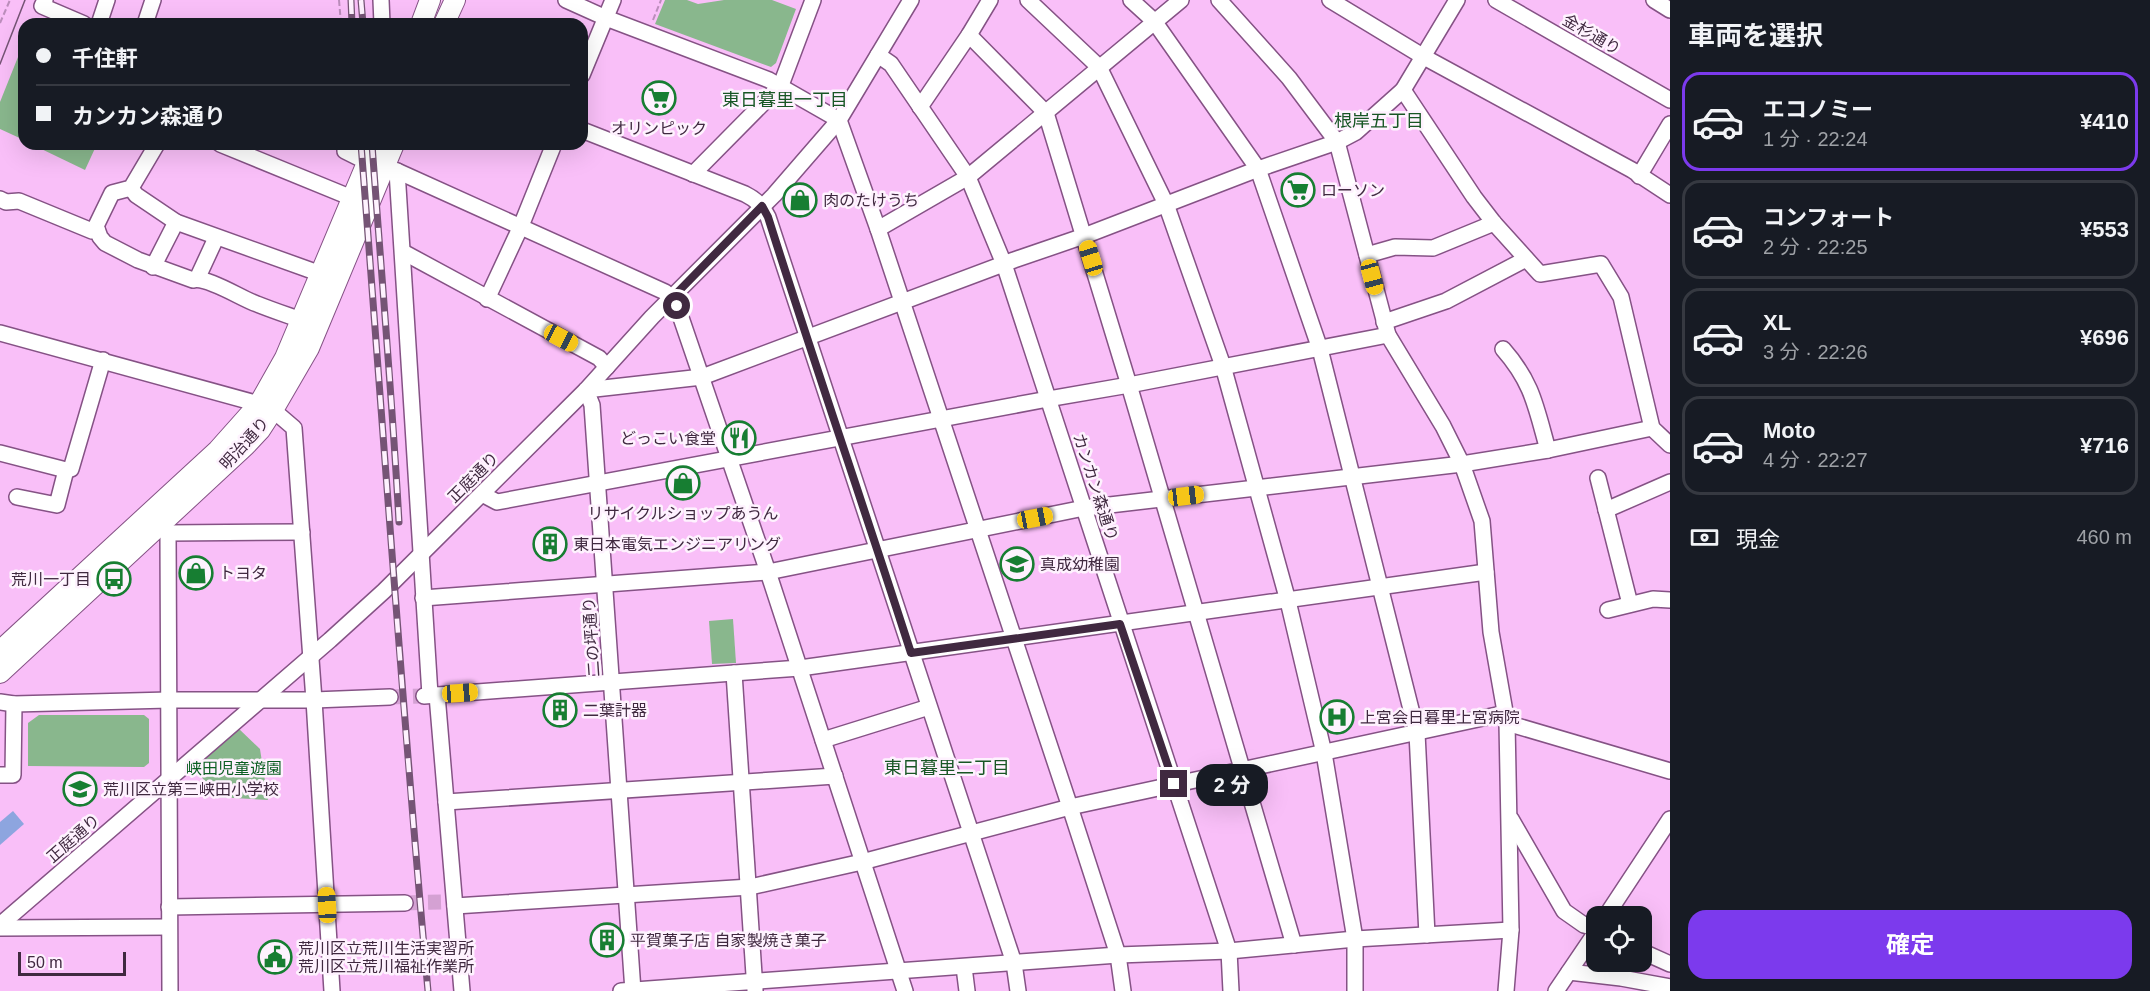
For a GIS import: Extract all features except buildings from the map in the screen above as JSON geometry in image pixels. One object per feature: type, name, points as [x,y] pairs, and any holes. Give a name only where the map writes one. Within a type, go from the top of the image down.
[{"type":"main road","points":[[423,18],[430,0]]},
{"type":"main road","points":[[447,18],[455,0]]},
{"type":"main road","name":"明治通り","points":[[266,407],[352,198],[381,161]]},
{"type":"main road","name":"明治通り","points":[[0,673],[159,524],[218,450],[266,407],[309,348],[381,161]]},
{"type":"main road","name":"明治通り","points":[[0,651],[159,524]]},
{"type":"street","points":[[45,0],[42,6],[70,18]]},
{"type":"street","points":[[101,18],[107,0]]},
{"type":"street","points":[[147,18],[153,0]]},
{"type":"street","points":[[381,0],[382,18]]},
{"type":"street","points":[[566,0],[606,18],[781,85],[839,120],[878,229],[1071,807],[1118,955],[1123,991]]},
{"type":"street","points":[[588,61],[613,0]]},
{"type":"street","points":[[693,174],[781,85],[813,0]]},
{"type":"street","name":"正庭通り","points":[[0,927],[384,591],[586,390],[762,206],[839,120],[911,0]]},
{"type":"street","points":[[920,106],[990,0]]},
{"type":"street","points":[[1028,0],[1099,67],[1166,204],[1223,366],[1287,601],[1324,753],[1355,939],[1355,991]]},
{"type":"street","points":[[1131,0],[1154,21],[1258,169],[1320,349],[1417,733],[1427,935]]},
{"type":"street","points":[[878,229],[968,177],[1181,0]]},
{"type":"street","points":[[1220,0],[1289,78],[1337,142],[1386,328],[1443,426],[1462,464],[1482,521],[1491,632],[1507,718],[1511,930],[1506,991]]},
{"type":"street","points":[[1330,0],[1424,57],[1670,195]]},
{"type":"street","points":[[586,390],[702,377],[1258,169],[1337,142],[1356,132],[1403,90],[1457,0]]},
{"type":"street","name":"金杉通り","points":[[1496,0],[1526,9],[1670,100]]},
{"type":"street","points":[[1654,0],[1670,10]]},
{"type":"street","points":[[969,35],[1046,113],[1163,499],[1294,945]]},
{"type":"street","name":"カンカン森通り","points":[[878,55],[891,64],[968,177],[1004,264],[1120,624],[1229,951],[1231,991]]},
{"type":"street","points":[[1403,90],[1474,197],[1540,274],[1601,264],[1620,297],[1652,428],[1670,445]]},
{"type":"street","points":[[1639,176],[1670,124]]},
{"type":"street","points":[[588,132],[755,199],[768,217],[806,338],[842,438],[928,707],[1014,963],[1018,991]]},
{"type":"street","points":[[153,150],[131,188],[112,193],[96,226],[105,243],[153,267],[193,280],[197,279],[301,320]]},
{"type":"street","points":[[235,150],[352,198]]},
{"type":"street","points":[[345,150],[381,161],[665,292],[672,298],[677,306],[702,377],[768,572],[905,991]]},
{"type":"street","points":[[487,299],[521,226],[552,150]]},
{"type":"street","points":[[381,161],[403,252],[430,695],[446,802],[450,903],[462,991]]},
{"type":"street","points":[[131,188],[136,195],[176,222],[321,274]]},
{"type":"street","points":[[0,199],[6,202],[19,201],[92,231],[97,229]]},
{"type":"street","points":[[153,267],[176,222]]},
{"type":"street","points":[[1366,255],[1395,247],[1433,248],[1494,223]]},
{"type":"street","points":[[197,279],[216,238]]},
{"type":"street","points":[[403,252],[598,358],[607,367]]},
{"type":"street","points":[[482,494],[497,502],[1320,349],[1386,328],[1446,301],[1526,259]]},
{"type":"street","points":[[0,333],[266,407],[294,428],[332,991]]},
{"type":"street","points":[[1503,349],[1519,368],[1533,395],[1548,450]]},
{"type":"street","points":[[0,453],[66,470],[71,469],[103,360]]},
{"type":"street","name":"二の坪通り","points":[[586,390],[592,405],[632,991]]},
{"type":"street","points":[[423,598],[768,572],[1084,508],[1462,464],[1548,450],[1652,428]]},
{"type":"street","points":[[17,497],[57,505],[66,470]]},
{"type":"street","points":[[1598,478],[1630,604]]},
{"type":"street","points":[[1606,510],[1670,482]]},
{"type":"street","points":[[170,991],[169,700],[159,524],[302,532]]},
{"type":"street","points":[[430,695],[800,668],[1486,572]]},
{"type":"street","points":[[1608,610],[1653,599],[1670,600]]},
{"type":"street","points":[[734,673],[755,986]]},
{"type":"street","points":[[0,775],[13,775],[7,703],[390,698]]},
{"type":"street","points":[[823,740],[928,707]]},
{"type":"street","points":[[450,903],[626,895],[750,886],[862,862],[1071,807],[1241,769],[1417,733],[1507,718],[1670,771]]},
{"type":"street","points":[[446,802],[835,776]]},
{"type":"street","points":[[1510,816],[1564,911],[1586,926]]},
{"type":"street","points":[[1613,906],[1670,820]]},
{"type":"street","points":[[169,907],[405,903]]},
{"type":"street","points":[[0,927],[170,927]]},
{"type":"street","points":[[621,991],[755,986],[1118,955],[1229,951],[1355,939],[1511,930]]},
{"type":"street","points":[[1556,991],[1586,946]]},
{"type":"street","points":[[1652,956],[1670,964]]},
{"type":"street","points":[[964,967],[967,991]]},
{"type":"street","points":[[1569,972],[1633,986],[1670,987]]},
{"type":"path","points":[[0,23],[10,0]]},
{"type":"path","points":[[339,0],[340,18]]},
{"type":"path","points":[[648,33],[661,0]]},
{"type":"green space","points":[[665,0],[687,0],[698,4],[724,0],[772,0],[796,9],[776,63],[771,67],[655,24]]},
{"type":"green space","points":[[18,57],[18,137],[0,129],[0,102]]},
{"type":"green space","points":[[43,150],[94,150],[85,170]]},
{"type":"green space","points":[[733,619],[736,663],[712,664],[709,621]]},
{"type":"green space","points":[[39,715],[144,715],[149,719],[149,763],[144,767],[28,766],[28,723]]},
{"type":"green space","name":"峡田児童遊園","points":[[237,727],[260,749],[268,800],[216,797],[193,765]]},
{"type":"water","points":[[13,811],[24,824],[0,845],[0,822]]},
{"type":"tunnel","points":[[390,697],[424,696]]},
{"type":"tunnel","points":[[405,903],[441,902]]},
{"type":"tram line","points":[[0,64],[25,0]]},
{"type":"railway","points":[[351,0],[352,18]]},
{"type":"railway","points":[[361,0],[362,18]]},
{"type":"railway","points":[[361,150],[401,673],[428,991]]},
{"type":"railway","points":[[372,150],[399,522]]},
{"type":"place","name":"オリンピック","points":[[659,98]]},
{"type":"place","name":"ローソン","points":[[1298,190]]},
{"type":"place","name":"肉のたけうち","points":[[800,200]]},
{"type":"place","name":"どっこい食堂","points":[[739,438]]},
{"type":"place","name":"リサイクルショップあうん","points":[[683,483]]},
{"type":"place","name":"東日本電気エンジニアリング","points":[[550,544]]},
{"type":"place","name":"真成幼稚園","points":[[1017,564]]},
{"type":"place","name":"トヨタ","points":[[196,573]]},
{"type":"place","name":"荒川一丁目","points":[[114,579]]},
{"type":"place","name":"二葉計器","points":[[560,710]]},
{"type":"place","name":"上宮会日暮里上宮病院","points":[[1337,717]]},
{"type":"place","name":"荒川区立第三峡田小学校","points":[[80,789]]},
{"type":"place","name":"平賀菓子店 自家製焼き菓子","points":[[607,940]]},
{"type":"place","name":"荒川区立荒川生活実習所 荒川区立荒川福祉作業所","points":[[275,957]]},
{"type":"district","name":"東日暮里一丁目","points":[[785,100]]},
{"type":"district","name":"根岸五丁目","points":[[1379,121]]},
{"type":"district","name":"東日暮里二丁目","points":[[947,768]]},
{"type":"route","points":[[677,306],[672,298],[762,206],[768,217],[806,338],[842,438],[911,653],[1120,624],[1174,784]]}]
